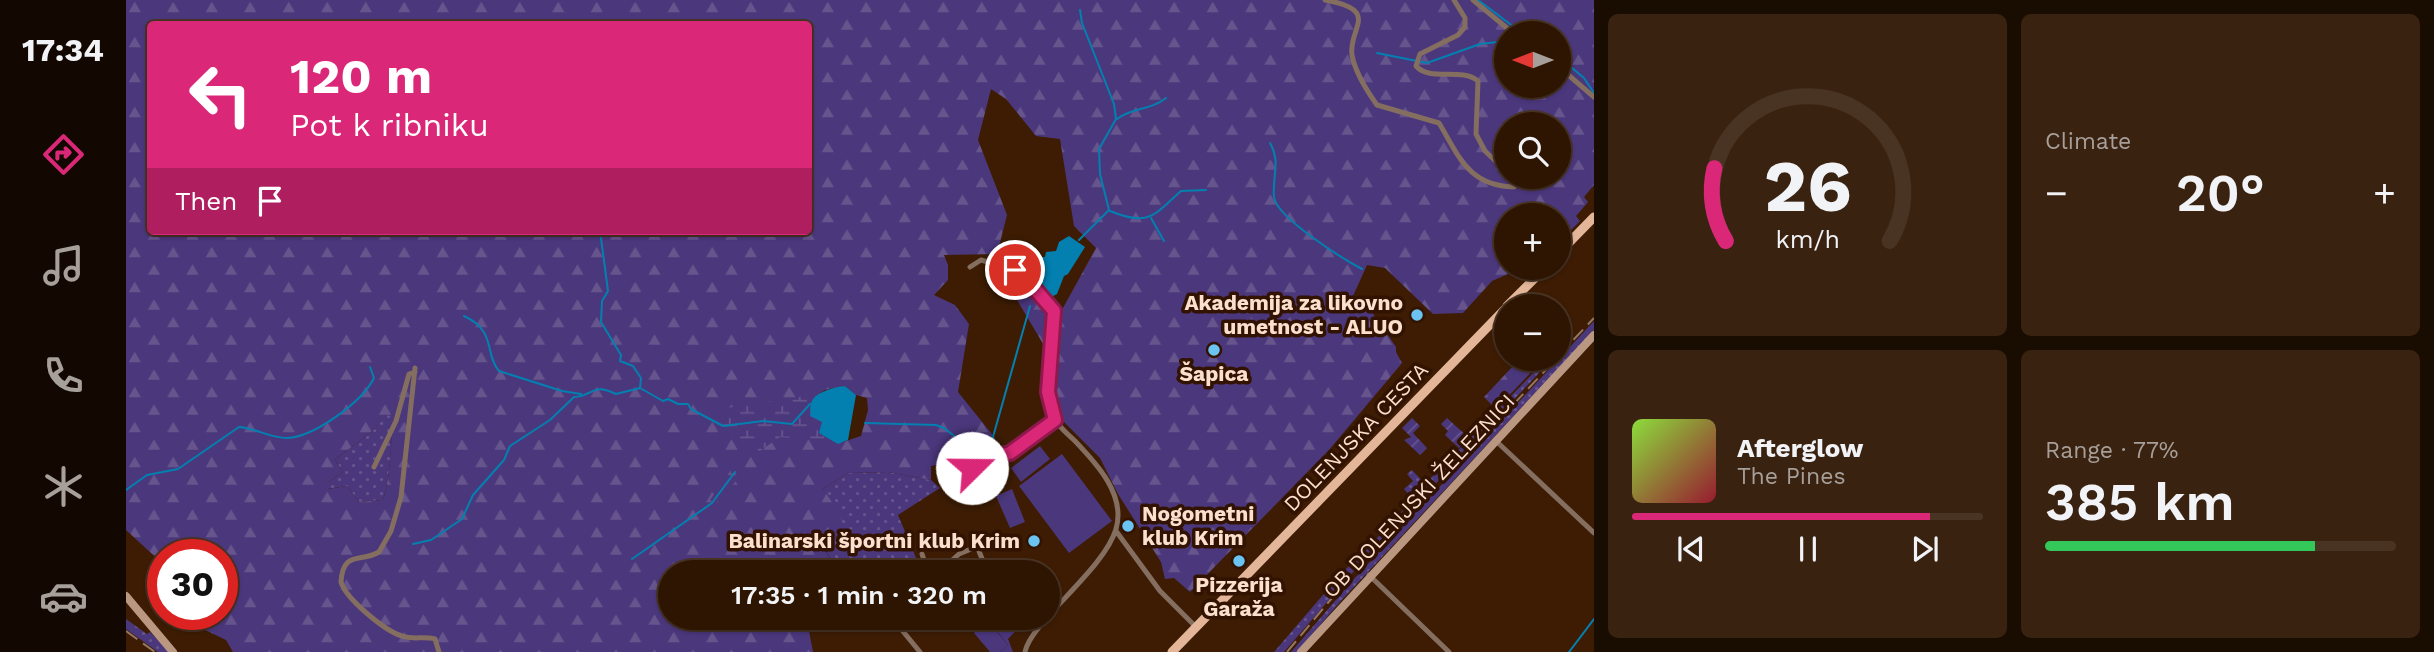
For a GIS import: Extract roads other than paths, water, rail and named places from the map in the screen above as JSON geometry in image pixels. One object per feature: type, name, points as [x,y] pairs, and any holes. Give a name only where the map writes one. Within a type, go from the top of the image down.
[{"type":"main road","points":[[1571,241],[1594,217]]},
{"type":"main road","name":"DOLENJSKA CESTA","points":[[1519,294],[1533,280]]},
{"type":"main road","name":"DOLENJSKA CESTA","points":[[1172,652],[1494,319]]},
{"type":"street","points":[[1325,0],[1346,6],[1357,16],[1360,27],[1352,54],[1377,105],[1439,123],[1458,159],[1470,172],[1494,182]]},
{"type":"street","points":[[1454,0],[1465,18],[1463,31],[1420,54],[1416,66],[1422,72],[1468,75],[1478,81],[1476,134],[1494,159]]},
{"type":"street","points":[[1474,0],[1499,21]]},
{"type":"street","points":[[1572,78],[1594,97]]},
{"type":"street","points":[[970,267],[981,260],[1018,271],[1054,311],[1048,392],[1055,420],[1091,458],[1109,484],[1118,504],[1116,531],[1075,590],[1031,637],[1025,652]]},
{"type":"street","name":"OB DOLENJSKI ŽELEZNICI","points":[[1301,652],[1369,575],[1594,335]]},
{"type":"street","points":[[374,467],[396,421],[407,379],[415,370],[403,486],[391,531],[380,551],[373,556],[353,558],[348,562],[341,582],[348,598],[365,613],[401,636],[435,639],[439,652]]},
{"type":"street","points":[[982,494],[973,472],[975,463],[1010,453],[1055,420]]},
{"type":"street","points":[[1495,440],[1594,533]]},
{"type":"street","points":[[1116,531],[1160,590],[1196,627]]},
{"type":"street","points":[[974,538],[982,560]]},
{"type":"street","points":[[953,560],[959,554],[976,547]]},
{"type":"street","points":[[922,554],[924,560]]},
{"type":"street","points":[[1369,575],[1449,652]]},
{"type":"street","points":[[126,596],[173,652]]},
{"type":"street","points":[[902,630],[920,652]]},
{"type":"water","points":[[1069,236],[1085,247],[1064,276],[1057,294],[1051,297],[1031,277],[1036,272],[1029,268],[1039,262],[1039,257],[1045,257],[1046,252],[1056,251],[1059,242]]},
{"type":"water","points":[[845,386],[856,395],[848,440],[838,444],[819,433],[822,422],[810,416],[811,406],[813,399],[819,394]]},
{"type":"waterway","points":[[1478,0],[1506,21]]},
{"type":"waterway","points":[[1079,240],[1109,210],[1100,174],[1099,149],[1116,119],[1114,104],[1082,23],[1080,10]]},
{"type":"waterway","points":[[1377,53],[1427,63],[1480,44],[1494,42]]},
{"type":"waterway","points":[[1572,68],[1584,78],[1594,93]]},
{"type":"waterway","points":[[1117,119],[1166,98]]},
{"type":"waterway","points":[[1270,143],[1276,163],[1274,197],[1278,205],[1312,237],[1362,269]]},
{"type":"waterway","points":[[1110,211],[1123,216],[1142,218],[1157,213],[1181,191],[1206,190]]},
{"type":"waterway","points":[[1151,218],[1164,241]]},
{"type":"waterway","points":[[601,235],[608,291],[602,301],[601,322],[621,355],[620,361],[633,366],[641,378],[640,388],[663,401],[668,399],[678,404],[688,404],[691,409],[723,426],[763,421],[792,424],[810,404]]},
{"type":"waterway","points":[[991,444],[1030,306]]},
{"type":"waterway","points":[[464,316],[474,322],[486,336],[499,371],[562,391],[581,394]]},
{"type":"waterway","points":[[126,490],[147,475],[178,469],[239,427],[287,438],[310,432],[336,417],[359,397],[374,378],[370,367]]},
{"type":"waterway","points":[[413,544],[431,540],[462,519],[473,495],[504,460],[510,446],[550,420],[574,397],[597,389],[616,394],[640,388]]},
{"type":"waterway","points":[[865,423],[936,425],[958,439],[991,446]]},
{"type":"waterway","points":[[632,559],[712,503],[735,472]]},
{"type":"waterway","points":[[1569,652],[1594,619]]},
{"type":"railway","points":[[1571,342],[1594,318]]},
{"type":"railway","points":[[1287,652],[1332,598],[1545,371]]},
{"type":"railway","points":[[126,631],[155,652]]},
{"type":"place","name":"Akademija za likovno umetnost - ALUO","points":[[1417,315]]},
{"type":"place","name":"Šapica","points":[[1214,350]]},
{"type":"place","name":"Nogometni klub Krim","points":[[1128,526]]},
{"type":"place","name":"Balinarski športni klub Krim","points":[[1034,541]]},
{"type":"place","name":"Pizzerija Garaža","points":[[1239,561]]}]
